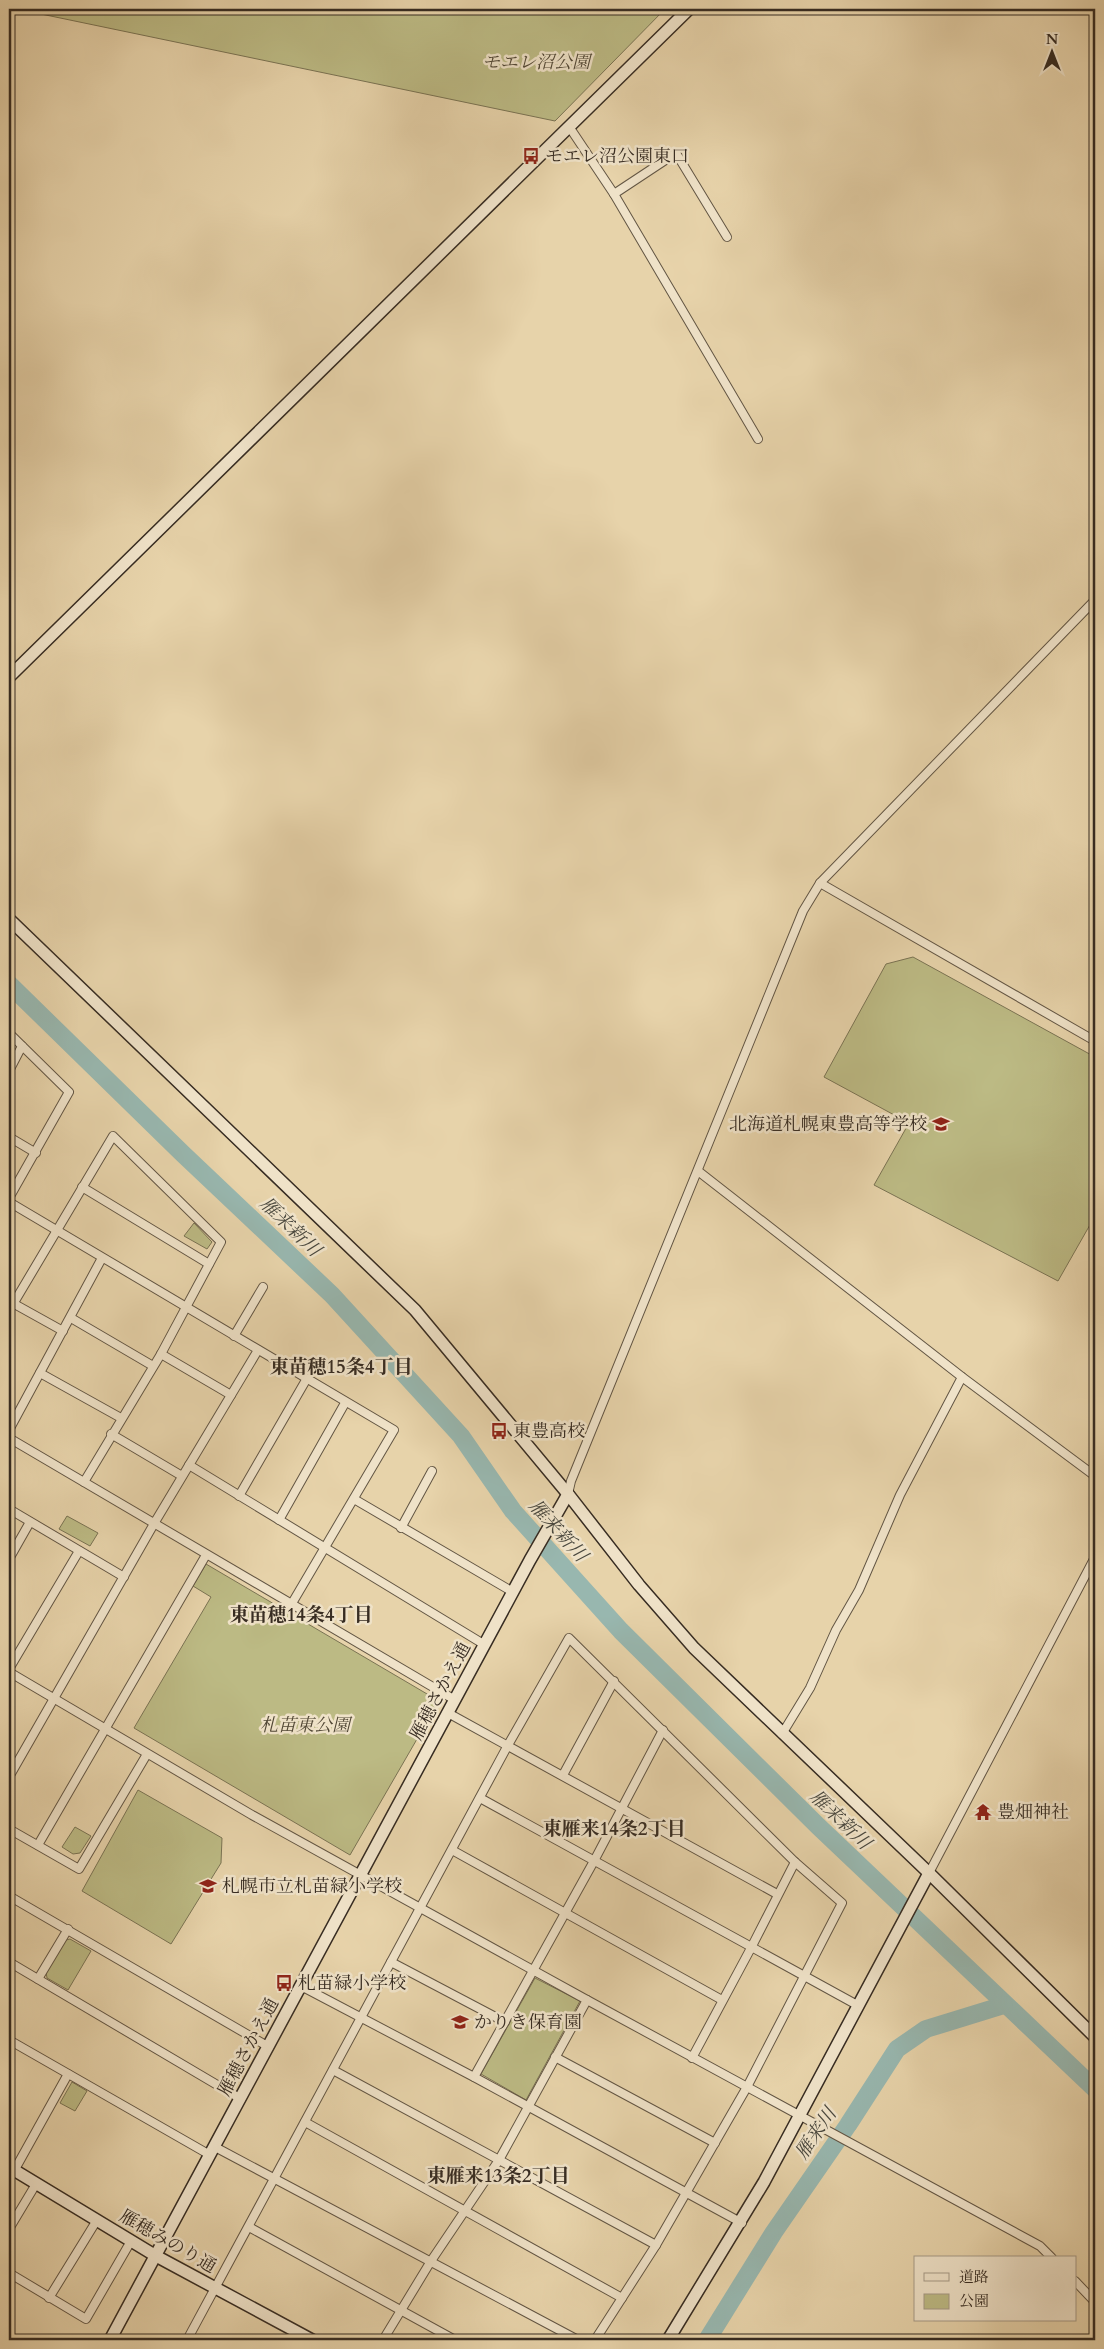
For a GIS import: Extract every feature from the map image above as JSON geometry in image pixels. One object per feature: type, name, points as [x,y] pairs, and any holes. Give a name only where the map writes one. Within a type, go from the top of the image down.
[{"type":"street","points":[[9,678],[689,9]]},
{"type":"street","points":[[570,128],[614,194],[758,439]]},
{"type":"street","points":[[614,194],[676,153],[727,237]]},
{"type":"street","points":[[568,1494],[571,1481],[804,912],[820,883],[1095,600]]},
{"type":"street","points":[[820,883],[1095,1041]]},
{"type":"street","points":[[9,919],[415,1310],[568,1494],[639,1585],[694,1648],[929,1873],[1095,2037]]},
{"type":"street","points":[[9,1033],[69,1092],[9,1198]]},
{"type":"street","points":[[9,1071],[22,1046]]},
{"type":"street","points":[[9,1311],[11,1302],[113,1136],[221,1242],[185,1306],[161,1354],[120,1418],[84,1482]]},
{"type":"street","points":[[9,1137],[36,1153]]},
{"type":"street","points":[[698,1171],[962,1377],[1095,1476]]},
{"type":"street","points":[[82,1187],[209,1264]]},
{"type":"street","points":[[9,1202],[306,1380],[394,1430],[291,1605]]},
{"type":"street","points":[[9,1430],[72,1318],[102,1258]]},
{"type":"street","points":[[234,1336],[263,1287]]},
{"type":"street","points":[[11,1302],[63,1331]]},
{"type":"street","points":[[72,1318],[153,1366]]},
{"type":"street","points":[[9,1777],[155,1522],[258,1350]]},
{"type":"street","points":[[161,1354],[231,1394]]},
{"type":"street","points":[[40,1372],[120,1418]]},
{"type":"street","points":[[782,1734],[810,1688],[836,1630],[859,1590],[900,1495],[962,1377]]},
{"type":"street","points":[[239,1496],[306,1380]]},
{"type":"street","points":[[279,1520],[345,1403]]},
{"type":"street","points":[[111,1434],[182,1476]]},
{"type":"street","points":[[9,1438],[155,1522],[206,1555],[455,1700]]},
{"type":"street","points":[[188,1466],[485,1645]]},
{"type":"street","points":[[401,1528],[432,1471]]},
{"type":"street","name":"雁穂さかえ通","points":[[110,2340],[530,1560],[568,1494]]},
{"type":"street","points":[[354,1499],[514,1592]]},
{"type":"street","points":[[9,1509],[124,1577]]},
{"type":"street","points":[[9,1559],[30,1522]]},
{"type":"street","points":[[79,1551],[9,1670],[54,1700],[361,1875],[692,2058],[1040,2246],[1050,2256]]},
{"type":"street","points":[[38,1845],[206,1555]]},
{"type":"street","points":[[668,2340],[742,2223],[859,2006],[1095,1557]]},
{"type":"street","points":[[188,2340],[508,1745],[569,1638],[795,1862],[842,1903],[715,2143],[656,2245],[594,2340]]},
{"type":"street","points":[[564,1776],[614,1681]]},
{"type":"street","points":[[448,1713],[777,1894]]},
{"type":"street","points":[[474,2077],[594,1861],[663,1730]]},
{"type":"street","points":[[9,1828],[79,1869],[147,1754]]},
{"type":"street","points":[[480,1798],[859,2006]]},
{"type":"street","points":[[452,1850],[722,2000]]},
{"type":"street","points":[[692,2058],[795,1862]]},
{"type":"street","points":[[9,1896],[269,2047]]},
{"type":"street","points":[[38,1979],[68,1929]]},
{"type":"street","points":[[9,1962],[241,2099]]},
{"type":"street","points":[[391,1962],[505,2022]]},
{"type":"street","points":[[301,1986],[528,2106],[742,2223]]},
{"type":"street","points":[[383,2340],[431,2261],[499,2160],[587,2000]]},
{"type":"street","points":[[9,2040],[68,2074],[212,2151],[274,2180],[431,2261],[578,2340]]},
{"type":"street","points":[[555,2057],[715,2143]]},
{"type":"street","points":[[333,2070],[656,2245]]},
{"type":"street","points":[[11,2169],[68,2074]]},
{"type":"street","points":[[305,2122],[622,2298]]},
{"type":"street","name":"雁穂みのり通","points":[[11,2169],[156,2256],[312,2340]]},
{"type":"street","points":[[9,2229],[36,2184]]},
{"type":"street","points":[[49,2298],[97,2220]]},
{"type":"street","points":[[249,2227],[455,2340]]},
{"type":"street","points":[[9,2273],[86,2319],[130,2241]]},
{"type":"street","points":[[1076,2283],[1095,2302]]},
{"type":"green space","name":"モエレ沼公園","points":[[17,9],[665,9],[555,121]]},
{"type":"green space","points":[[913,957],[1095,1057],[1095,1216],[1058,1281],[874,1185],[909,1123],[824,1077],[886,964]]},
{"type":"green space","points":[[194,1223],[212,1242],[207,1249],[184,1236]]},
{"type":"green space","points":[[67,1516],[98,1533],[90,1546],[59,1529]]},
{"type":"green space","name":"札苗東公園","points":[[206,1564],[439,1701],[350,1855],[134,1728],[211,1597],[193,1586]]},
{"type":"green space","points":[[138,1790],[222,1838],[221,1863],[171,1944],[82,1891]]},
{"type":"green space","points":[[75,1827],[91,1836],[80,1853],[73,1854],[62,1847]]},
{"type":"green space","points":[[70,1939],[91,1951],[68,1990],[47,1978],[46,1972],[66,1940]]},
{"type":"green space","points":[[535,1978],[580,2001],[526,2100],[481,2074]]},
{"type":"green space","points":[[72,2082],[87,2091],[75,2111],[60,2103]]},
{"type":"waterway","name":"雁来新川","points":[[9,984],[183,1154],[332,1295],[461,1436],[513,1511],[621,1631],[819,1827],[1095,2089]]},
{"type":"waterway","name":"雁来川","points":[[707,2340],[774,2232],[848,2125],[897,2049],[926,2029],[1004,2005]]},
{"type":"place","name":"モエレ沼公園東口","points":[[531,156]]},
{"type":"place","name":"北海道札幌東豊高等学校","points":[[941,1124]]},
{"type":"place","name":"東豊高校","points":[[499,1431]]},
{"type":"place","name":"豊畑神社","points":[[983,1812]]},
{"type":"place","name":"札幌市立札苗緑小学校","points":[[208,1886]]},
{"type":"place","name":"札苗緑小学校","points":[[284,1983]]},
{"type":"place","name":"かりき保育園","points":[[460,2022]]},
{"type":"district","name":"東苗穂15条4丁目","points":[[341,1366]]},
{"type":"district","name":"東苗穂14条4丁目","points":[[301,1614]]},
{"type":"district","name":"東雁来14条2丁目","points":[[614,1828]]},
{"type":"district","name":"東雁来13条2丁目","points":[[498,2175]]}]
